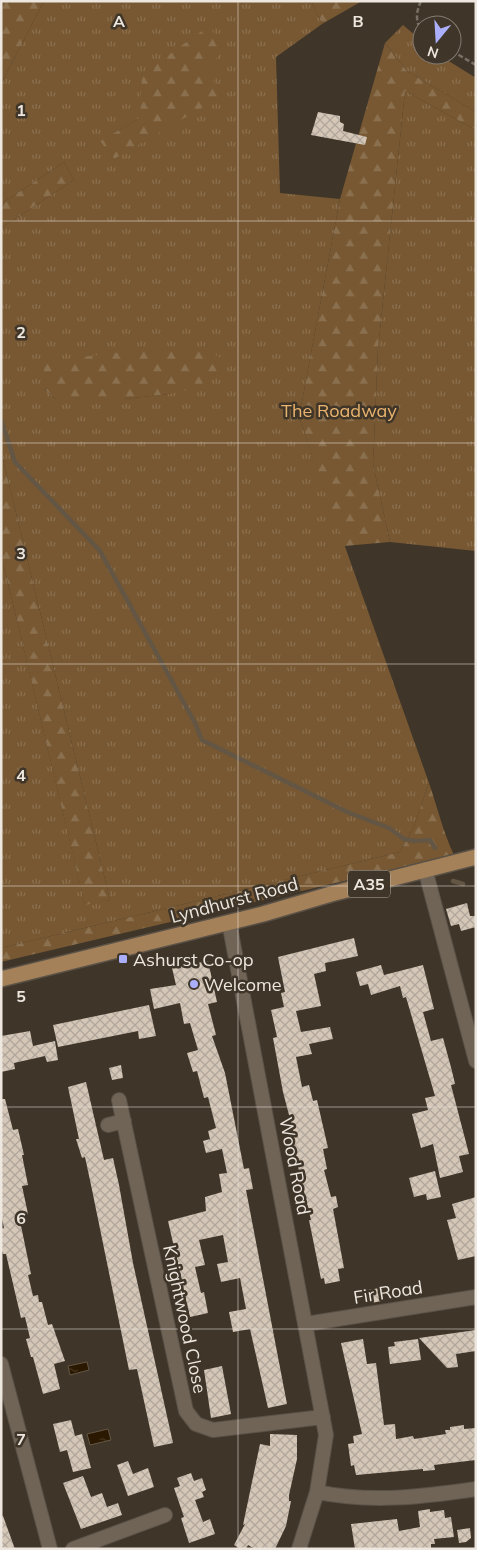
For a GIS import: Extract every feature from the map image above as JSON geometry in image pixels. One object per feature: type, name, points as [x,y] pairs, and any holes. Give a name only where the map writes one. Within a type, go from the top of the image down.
[{"type":"main road","name":"Lyndhurst Road","points":[[1,980],[476,857]]},
{"type":"street","points":[[426,869],[476,1061]]},
{"type":"street","name":"Wood Road","points":[[229,922],[324,1417],[326,1435],[317,1492],[300,1549]]},
{"type":"street","name":"Knightwood Close","points":[[119,1100],[186,1411],[196,1424],[213,1430],[324,1417]]},
{"type":"street","points":[[108,1125],[124,1121]]},
{"type":"street","name":"Fir Road","points":[[306,1324],[476,1297]]},
{"type":"street","points":[[1,1364],[3,1382],[50,1549]]},
{"type":"street","points":[[317,1492],[343,1498],[382,1499],[476,1489]]},
{"type":"street","points":[[73,1549],[165,1515]]},
{"type":"path","points":[[417,15],[421,1]]},
{"type":"path","points":[[462,57],[476,65]]},
{"type":"green space","points":[[1,1],[44,1],[1,84]]},
{"type":"green space","points":[[44,1],[311,1],[322,24],[276,57],[280,193],[340,199],[299,417],[429,783],[414,826],[400,852],[1,948],[1,554],[85,904],[110,900],[1,451],[1,228],[74,180],[64,162],[1,204],[1,84]],"holes":[[[140,118],[114,159],[101,141]],[[45,362],[170,394],[123,399],[56,399],[44,389]]]},
{"type":"green space","points":[[311,1],[362,1],[322,24]]},
{"type":"green space","points":[[403,25],[412,33],[412,65],[455,65],[476,78],[476,112],[407,71],[385,43]]},
{"type":"green space","points":[[209,26],[224,48],[207,71],[222,96],[114,159],[100,141],[140,118],[142,74]]},
{"type":"green space","name":"The Roadway","points":[[385,43],[407,71],[476,112],[476,130],[405,91],[378,349],[373,464],[390,542],[344,546],[299,417],[340,199]]},
{"type":"green space","points":[[405,91],[476,130],[476,551],[390,542],[373,464],[378,349]]},
{"type":"green space","points":[[64,162],[74,180],[1,228],[1,204]]},
{"type":"green space","points":[[168,346],[214,354],[225,360],[211,379],[194,388],[170,394],[123,399],[56,399],[44,389],[44,362]]},
{"type":"green space","points":[[1,451],[110,900],[85,905],[1,554]]},
{"type":"green space","points":[[429,783],[443,828],[454,855],[1,962],[1,948],[400,852],[414,826]]},
{"type":"water","points":[[87,1362],[89,1370],[70,1375],[68,1366]]},
{"type":"water","points":[[108,1429],[111,1440],[90,1445],[87,1434]]},
{"type":"building","points":[[318,112],[340,116],[340,122],[344,124],[343,131],[367,137],[365,145],[311,135]]},
{"type":"building","points":[[467,903],[470,916],[476,916],[476,927],[461,931],[459,924],[451,926],[446,909]]},
{"type":"building","points":[[354,938],[358,956],[325,963],[326,971],[314,974],[321,1006],[296,1011],[301,1032],[330,1027],[333,1039],[309,1044],[312,1054],[296,1057],[302,1087],[309,1085],[313,1101],[317,1100],[328,1148],[323,1149],[327,1169],[324,1170],[331,1197],[336,1196],[338,1207],[333,1209],[344,1268],[338,1269],[340,1281],[325,1284],[324,1278],[321,1279],[309,1220],[311,1220],[296,1159],[292,1134],[294,1134],[283,1092],[273,1038],[277,1037],[271,1010],[284,1007],[281,993],[285,992],[278,957]]},
{"type":"building","points":[[208,961],[217,1002],[208,1004],[216,1035],[212,1036],[225,1073],[244,1169],[249,1168],[253,1189],[246,1190],[287,1404],[268,1408],[250,1329],[233,1332],[229,1312],[246,1309],[240,1278],[221,1282],[217,1264],[228,1262],[223,1235],[199,1240],[205,1265],[195,1267],[201,1293],[204,1292],[208,1313],[190,1317],[168,1221],[206,1211],[205,1197],[222,1192],[219,1174],[227,1173],[222,1149],[206,1153],[203,1141],[210,1139],[208,1131],[216,1128],[208,1097],[204,1098],[197,1071],[193,1072],[187,1053],[198,1050],[190,1023],[184,1024],[180,1003],[154,1009],[150,989],[176,985],[172,968]]},
{"type":"building","points":[[381,965],[384,975],[423,965],[434,1009],[423,1012],[431,1041],[443,1038],[455,1084],[451,1085],[469,1154],[459,1156],[463,1172],[440,1178],[433,1144],[421,1148],[412,1114],[428,1110],[425,1098],[435,1096],[406,997],[403,998],[400,986],[371,995],[368,984],[360,986],[356,972]]},
{"type":"building","points":[[149,1005],[156,1036],[139,1039],[138,1031],[58,1047],[53,1025]]},
{"type":"building","points":[[30,1031],[33,1046],[55,1041],[58,1060],[47,1062],[45,1056],[14,1063],[15,1069],[1,1072],[1,1036]]},
{"type":"building","points":[[121,1065],[123,1078],[112,1080],[109,1068]]},
{"type":"building","points":[[86,1082],[104,1160],[113,1158],[133,1263],[173,1443],[154,1447],[137,1369],[129,1370],[85,1157],[82,1158],[76,1139],[79,1139],[68,1087]]},
{"type":"building","points":[[1,1099],[5,1099],[13,1130],[18,1129],[24,1155],[22,1155],[28,1185],[22,1186],[28,1214],[19,1216],[31,1274],[28,1275],[33,1296],[38,1295],[39,1302],[42,1302],[48,1325],[52,1324],[65,1361],[54,1364],[60,1389],[43,1394],[26,1339],[30,1338],[25,1317],[21,1318],[6,1254],[3,1254],[1,1247],[1,1229],[4,1228],[1,1214]]},
{"type":"building","points":[[435,1171],[441,1197],[427,1200],[426,1194],[414,1197],[409,1178]]},
{"type":"building","points":[[476,1197],[476,1256],[458,1260],[447,1220],[456,1218],[452,1204]]},
{"type":"building","points":[[380,1288],[382,1301],[371,1303],[368,1290]]},
{"type":"building","points":[[476,1330],[476,1351],[456,1354],[458,1367],[447,1368],[419,1338]]},
{"type":"building","points":[[363,1339],[367,1364],[376,1363],[384,1425],[395,1424],[396,1439],[413,1436],[414,1439],[446,1434],[445,1430],[450,1430],[450,1427],[464,1425],[464,1429],[476,1428],[476,1460],[434,1465],[435,1470],[423,1471],[423,1469],[356,1475],[354,1465],[351,1466],[348,1444],[354,1443],[353,1436],[362,1434],[341,1343]]},
{"type":"building","points":[[418,1339],[421,1360],[390,1364],[388,1347],[395,1346],[394,1342]]},
{"type":"building","points":[[222,1366],[231,1414],[211,1418],[204,1370]]},
{"type":"building","points":[[71,1420],[75,1436],[82,1434],[91,1468],[73,1472],[67,1450],[60,1452],[53,1424]]},
{"type":"building","points":[[270,1434],[297,1435],[297,1459],[289,1495],[289,1501],[291,1501],[286,1526],[275,1549],[255,1549],[248,1545],[246,1549],[240,1549],[234,1545],[245,1524],[243,1525],[260,1444],[270,1446]]},
{"type":"building","points":[[128,1461],[133,1474],[148,1468],[154,1487],[128,1496],[117,1465]]},
{"type":"building","points":[[191,1473],[194,1481],[202,1478],[206,1490],[202,1492],[204,1497],[195,1500],[203,1522],[210,1519],[215,1534],[189,1543],[181,1518],[184,1517],[174,1488],[180,1486],[177,1478]]},
{"type":"building","points":[[83,1476],[91,1497],[102,1493],[107,1507],[118,1503],[122,1515],[81,1529],[63,1483]]},
{"type":"building","points":[[430,1509],[430,1512],[444,1510],[445,1518],[451,1517],[454,1537],[434,1539],[435,1544],[431,1544],[431,1548],[355,1549],[351,1524],[397,1519],[399,1531],[420,1527],[418,1511]]},
{"type":"building","points":[[1,1516],[3,1516],[15,1549],[1,1549]]},
{"type":"building","points":[[470,1528],[471,1538],[466,1542],[459,1543],[457,1530]]},
{"type":"waterway","points":[[1,420],[15,462],[100,551],[195,723],[202,740],[347,812],[389,828],[404,839],[415,841],[430,840],[435,848]]},
{"type":"waterway","points":[[453,881],[463,884]]},
{"type":"place","name":"Ashurst Co-op","points":[[123,959]]},
{"type":"place","name":"Welcome","points":[[194,984]]}]
